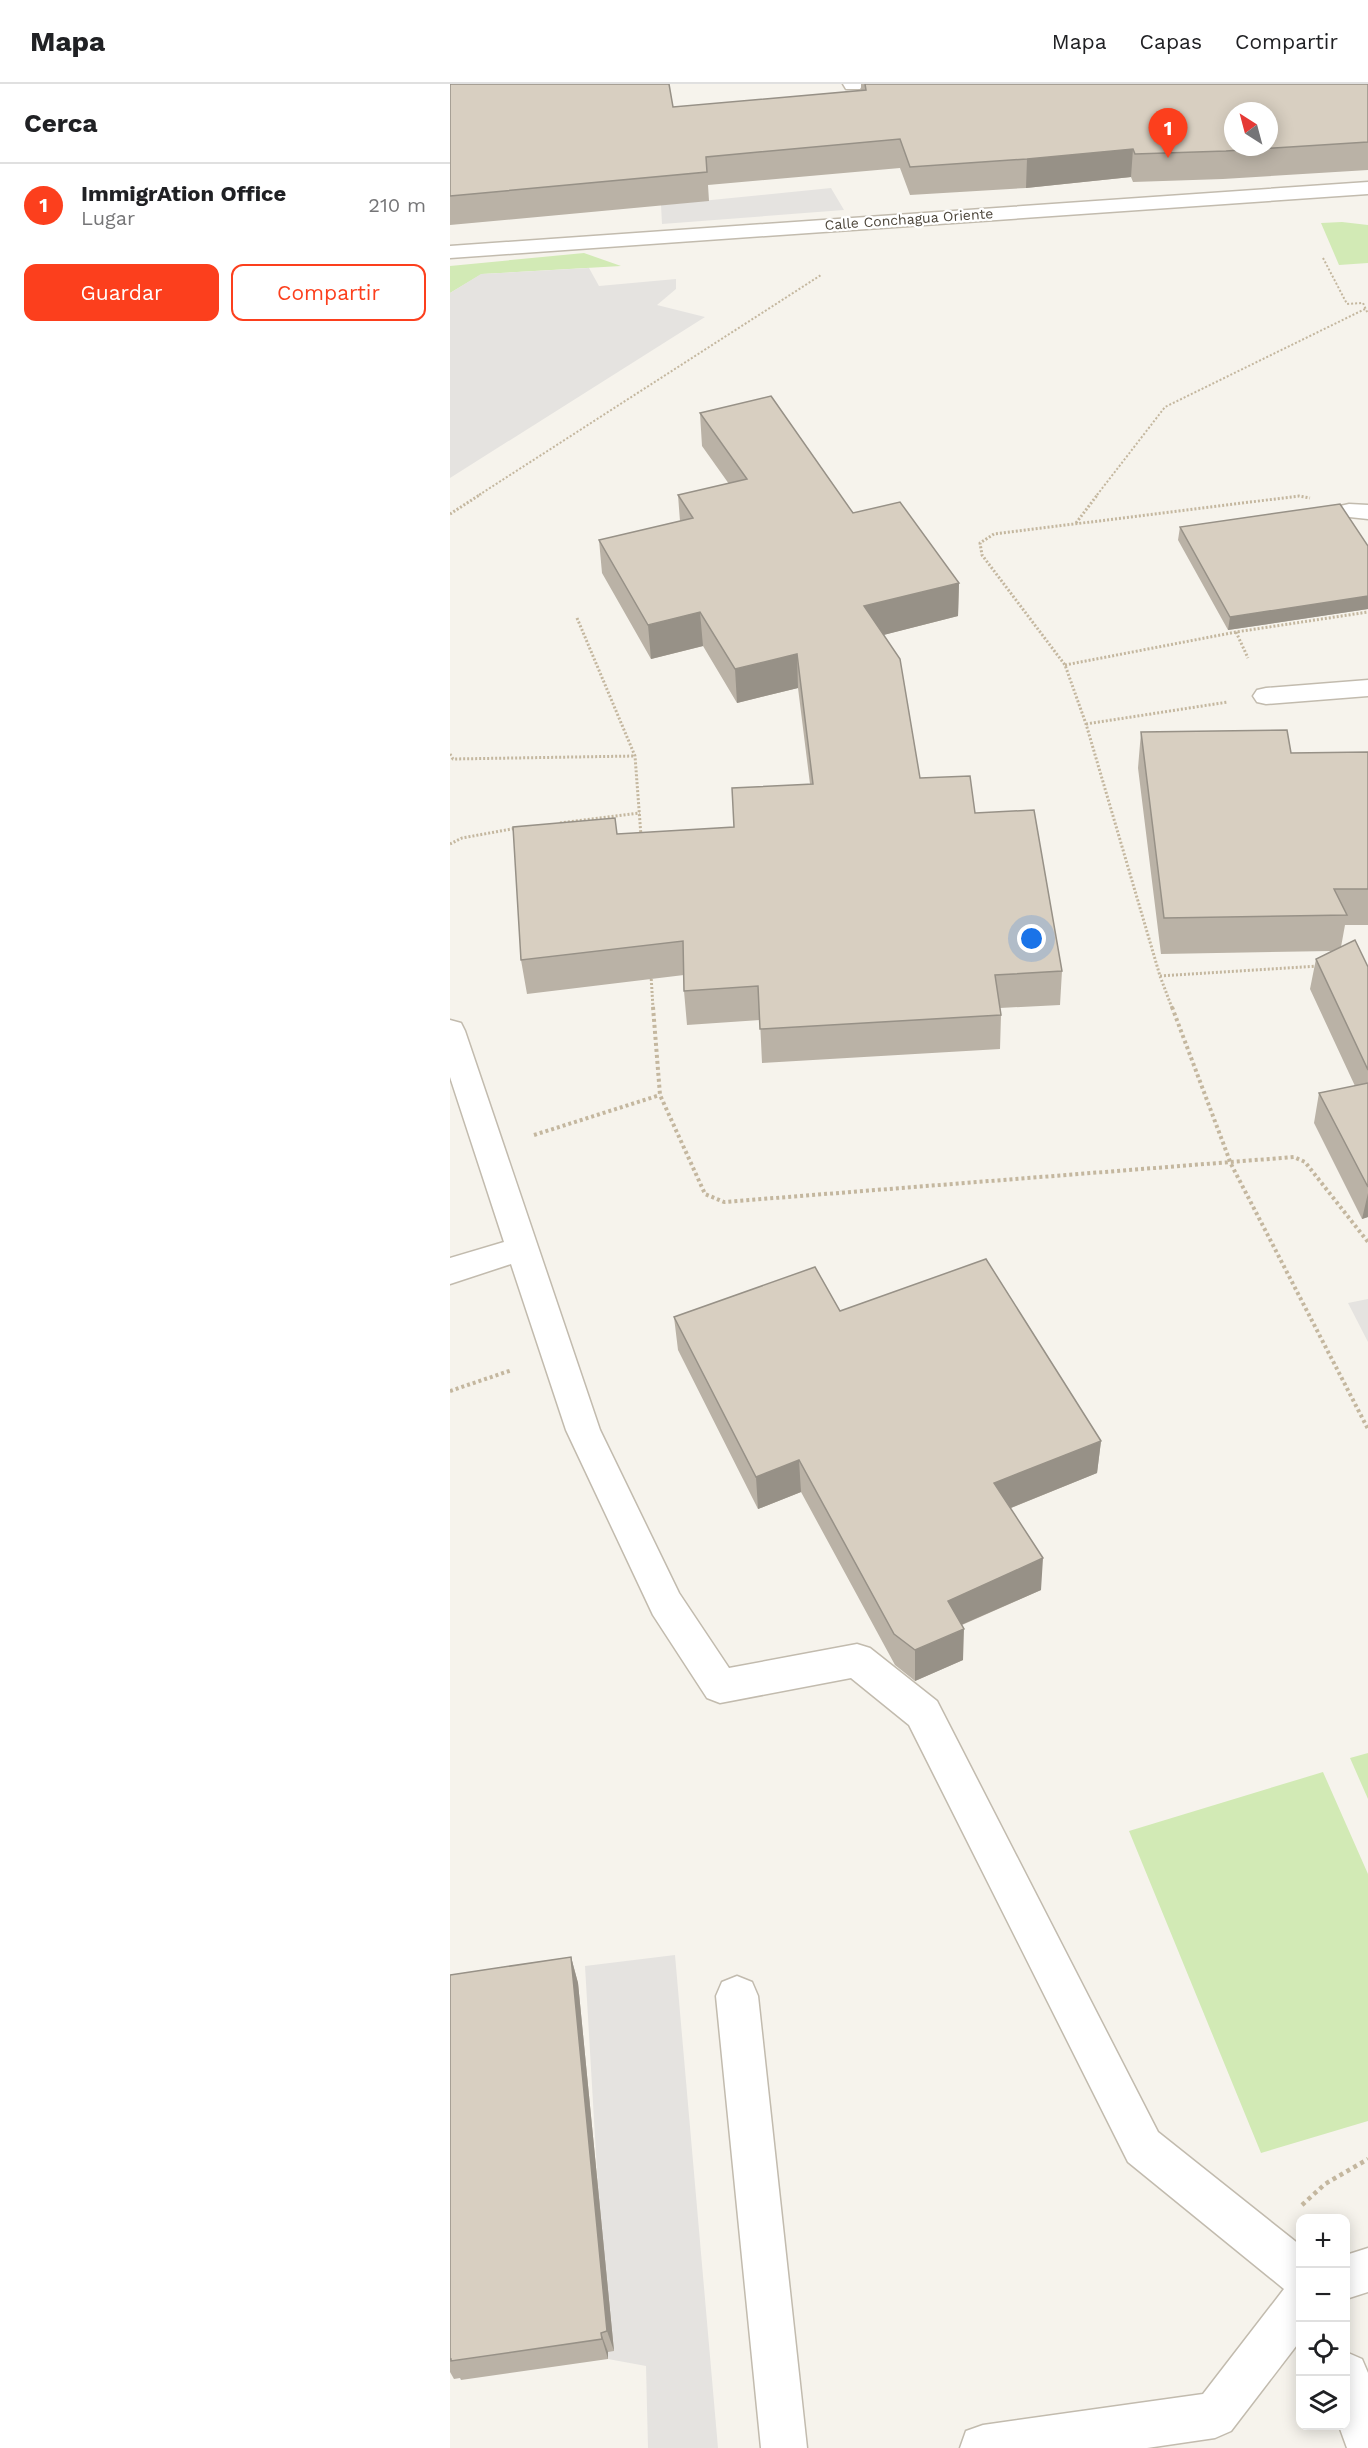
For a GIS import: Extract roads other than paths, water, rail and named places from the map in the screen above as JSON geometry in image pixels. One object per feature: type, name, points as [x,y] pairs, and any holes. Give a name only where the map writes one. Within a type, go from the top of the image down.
[{"type":"street","name":"Calle Conchagua Oriente","points":[[450,252],[1368,188]]},
{"type":"street","points":[[1266,696],[1368,688]]},
{"type":"street","points":[[450,1031],[583,1430],[666,1604],[720,1686],[857,1660],[923,1713],[1143,2147],[1296,2271]]},
{"type":"street","points":[[450,1271],[523,1248]]},
{"type":"street","points":[[737,1996],[784,2448]]},
{"type":"street","points":[[1350,2276],[1368,2270]]},
{"type":"street","points":[[983,2448],[1215,2415],[1296,2310]]},
{"type":"street","points":[[1346,2376],[1368,2442]]},
{"type":"place","name":"ImmigrAtion Office","points":[[1168,158]]}]
